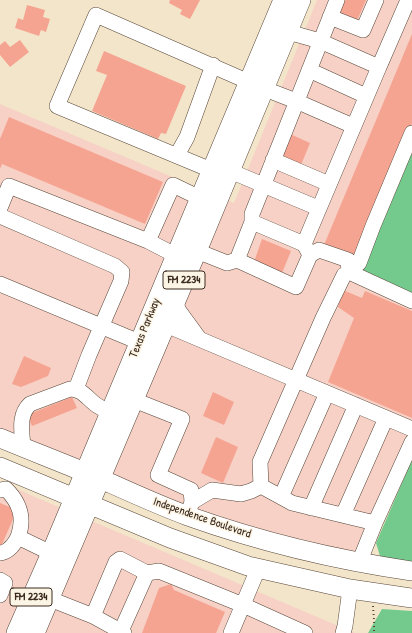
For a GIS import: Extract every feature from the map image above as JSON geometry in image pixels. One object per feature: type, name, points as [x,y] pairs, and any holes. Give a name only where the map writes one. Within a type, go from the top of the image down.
[{"type":"main road","name":"Texas Parkway","points":[[257,86],[283,0]]},
{"type":"main road","name":"Texas Parkway","points":[[35,633],[50,598],[82,501],[92,476],[110,412],[175,255],[211,170],[288,32],[301,0]]},
{"type":"main road","name":"Texas Parkway","points":[[92,476],[134,400],[166,325],[253,118],[247,107],[254,92],[252,86],[257,86]]},
{"type":"main road","points":[[197,204],[197,225],[192,238],[193,246],[197,251]]},
{"type":"main road","name":"Independence Boulevard","points":[[0,438],[92,476],[190,509],[264,540],[359,563],[412,571]]},
{"type":"main road","points":[[5,480],[82,501],[170,538],[258,569],[350,589],[412,598]]},
{"type":"main road","name":"Texas Parkway","points":[[16,633],[51,553],[82,501]]},
{"type":"main road","points":[[350,589],[359,563]]},
{"type":"lane","points":[[237,260],[252,222],[252,214],[263,185],[337,0]]},
{"type":"lane","points":[[330,17],[362,30],[376,0]]},
{"type":"lane","points":[[197,251],[227,263],[237,260],[296,287],[318,208],[408,0]]},
{"type":"lane","points":[[211,170],[57,106],[96,15],[257,86],[353,126]]},
{"type":"lane","points":[[288,32],[320,41],[379,67]]},
{"type":"lane","points":[[177,155],[186,137],[213,66]]},
{"type":"lane","points":[[309,70],[366,96]]},
{"type":"lane","points":[[261,486],[260,462],[323,318],[344,275],[359,262],[412,133]]},
{"type":"lane","points":[[273,160],[329,184]]},
{"type":"lane","points":[[230,171],[318,208]]},
{"type":"lane","points":[[148,241],[173,185],[197,204]]},
{"type":"lane","points":[[0,208],[9,186],[148,241],[175,255]]},
{"type":"lane","points":[[0,216],[115,266],[122,272],[121,280],[76,389]]},
{"type":"lane","points":[[252,222],[307,249],[319,250],[348,260],[349,272]]},
{"type":"lane","points":[[349,272],[412,301]]},
{"type":"lane","points":[[0,284],[140,342]]},
{"type":"lane","points":[[175,302],[183,317],[200,339]]},
{"type":"lane","points":[[166,325],[412,429]]},
{"type":"lane","points":[[23,447],[22,417],[25,408],[30,404],[70,389],[76,389],[82,392],[96,405],[110,412]]},
{"type":"lane","points":[[281,497],[327,393]]},
{"type":"lane","points":[[134,400],[182,418],[158,475],[191,490],[190,509]]},
{"type":"lane","points":[[311,508],[356,405]]},
{"type":"lane","points":[[343,515],[386,418]]},
{"type":"lane","points":[[359,563],[375,523],[412,442]]},
{"type":"lane","points":[[0,553],[10,548],[15,543],[21,530],[21,512],[5,480]]},
{"type":"lane","points":[[261,486],[292,504],[375,523]]},
{"type":"lane","points":[[190,509],[212,490],[241,494],[251,492],[261,486]]},
{"type":"lane","points":[[18,537],[51,553]]},
{"type":"lane","points":[[93,616],[116,562],[120,559],[147,573],[159,571],[243,605],[305,633]]},
{"type":"lane","points":[[230,633],[258,569]]},
{"type":"lane","points":[[50,598],[93,616],[123,632],[147,573]]},
{"type":"lane","points":[[0,580],[5,582],[0,595]]},
{"type":"lane","points":[[343,633],[350,589]]},
{"type":"path","points":[[372,603],[374,633]]},
{"type":"shaded area","points":[[317,0],[412,0],[412,432],[359,552],[340,553],[216,517],[0,429],[0,104],[234,203]]},
{"type":"shaded area","points":[[0,482],[355,633],[0,633]]},
{"type":"green space","points":[[412,147],[412,296],[358,273]]},
{"type":"green space","points":[[412,460],[412,564],[393,561],[380,556],[376,543]]},
{"type":"green space","points":[[382,609],[412,611],[412,633],[368,633]]},
{"type":"building","points":[[170,0],[200,0],[190,19],[180,14],[182,10],[169,3]]},
{"type":"building","points":[[344,0],[366,0],[356,23],[338,14]]},
{"type":"building","points":[[27,5],[45,10],[43,17],[50,19],[46,32],[41,30],[39,36],[15,28],[18,18],[23,20]]},
{"type":"building","points":[[412,34],[412,123],[355,259],[324,245]]},
{"type":"building","points":[[20,40],[29,52],[10,67],[0,55],[0,45],[5,41],[10,47]]},
{"type":"building","points":[[104,51],[186,86],[166,134],[161,133],[158,139],[92,111],[107,75],[96,71]]},
{"type":"building","points":[[9,117],[163,182],[145,224],[2,164],[0,169],[0,139]]},
{"type":"building","points":[[288,133],[310,143],[301,165],[278,156]]},
{"type":"building","points":[[262,239],[291,251],[282,273],[256,262],[255,259]]},
{"type":"building","points":[[343,290],[362,298],[365,291],[412,311],[412,418],[328,382],[354,318],[338,307]]},
{"type":"building","points":[[24,356],[51,368],[48,376],[21,387],[12,384]]},
{"type":"building","points":[[213,392],[234,402],[224,425],[203,416]]},
{"type":"building","points":[[72,397],[77,408],[32,426],[27,415]]},
{"type":"building","points":[[216,437],[238,447],[223,483],[201,473]]},
{"type":"building","points":[[0,503],[17,510],[0,549]]},
{"type":"building","points":[[171,584],[174,590],[225,612],[216,633],[142,633],[159,588]]}]
